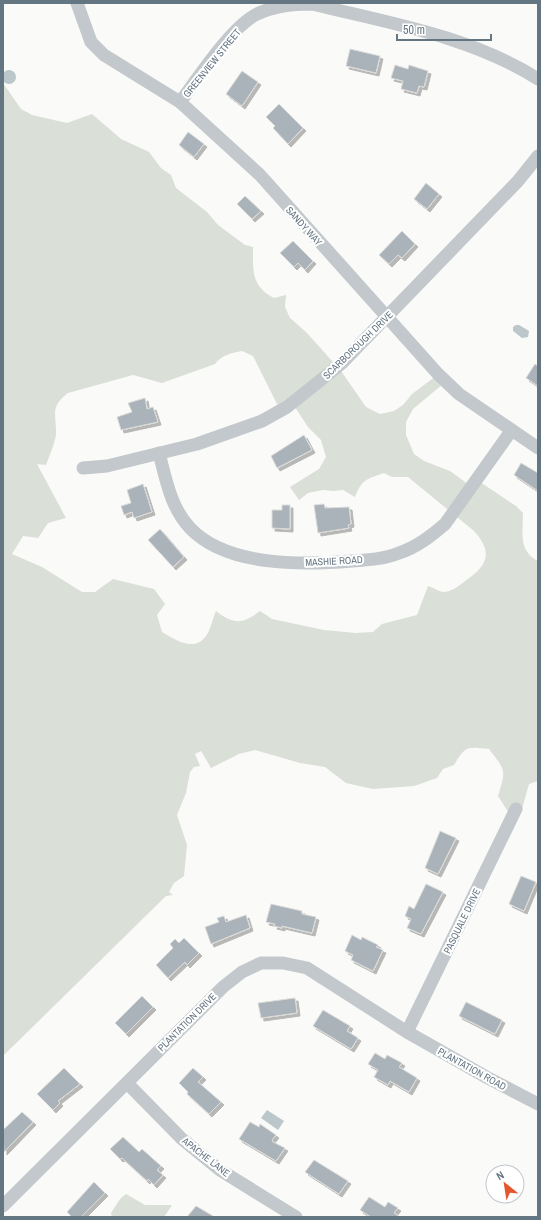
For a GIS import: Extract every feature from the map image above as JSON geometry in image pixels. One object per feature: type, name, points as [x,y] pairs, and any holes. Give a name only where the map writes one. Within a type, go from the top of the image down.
[{"type":"street","name":"SANDY WAY","points":[[77,3],[91,42],[104,55],[180,102],[234,150],[260,175],[438,374],[459,394],[511,432],[538,448]]},
{"type":"street","name":"GREENVIEW STREET","points":[[180,102],[229,39],[242,26],[256,14],[272,8],[294,4],[312,4],[441,35],[497,56],[538,79]]},
{"type":"street","name":"SCARBOROUGH DRIVE","points":[[83,468],[107,466],[197,444],[262,421],[287,407],[342,363],[387,318],[513,187],[538,156]]},
{"type":"street","name":"MASHIE ROAD","points":[[159,454],[175,505],[181,517],[198,536],[236,554],[286,562],[322,564],[376,559],[417,546],[445,524],[511,432]]},
{"type":"street","name":"PASQUALE DRIVE","points":[[407,1032],[516,809]]},
{"type":"street","name":"PLANTATION DRIVE","points":[[3,1206],[223,987],[242,972],[261,963],[283,963],[307,968],[407,1032]]},
{"type":"street","name":"PLANTATION ROAD","points":[[407,1032],[488,1078],[538,1104]]},
{"type":"street","name":"APACHE LANE","points":[[127,1083],[182,1139],[220,1170],[296,1217]]},
{"type":"shaded area","points":[[9,70],[14,72],[16,77],[14,82],[9,84],[4,82],[2,77],[4,72]]},
{"type":"shaded area","points":[[3,83],[21,109],[32,115],[67,123],[92,114],[121,139],[149,152],[161,168],[171,175],[176,188],[207,212],[218,225],[245,245],[253,247],[253,263],[257,283],[266,293],[274,298],[286,295],[285,307],[290,318],[307,333],[341,371],[366,407],[380,414],[394,411],[403,405],[412,394],[436,376],[443,384],[413,409],[406,422],[406,435],[414,454],[424,461],[450,471],[472,487],[480,482],[516,506],[523,513],[522,533],[524,546],[527,552],[538,561],[538,781],[529,784],[522,809],[514,821],[498,796],[503,771],[499,762],[489,749],[468,749],[461,754],[454,765],[443,769],[437,778],[414,786],[373,789],[346,783],[325,767],[300,763],[255,750],[239,754],[211,768],[201,751],[195,754],[200,766],[194,767],[190,772],[186,793],[177,815],[187,845],[184,876],[174,883],[169,892],[173,895],[166,896],[3,1056]],"holes":[[[242,351],[253,356],[280,410],[293,404],[308,427],[321,440],[326,457],[319,469],[290,487],[299,500],[308,493],[323,490],[343,490],[355,497],[360,486],[366,480],[384,473],[392,477],[408,477],[474,531],[484,546],[486,553],[483,564],[478,570],[460,585],[449,591],[443,592],[428,586],[417,615],[382,624],[373,632],[356,633],[324,630],[272,619],[260,611],[243,620],[233,621],[222,616],[216,611],[206,636],[196,644],[190,644],[178,641],[162,632],[157,615],[165,604],[154,589],[113,579],[95,592],[82,592],[42,567],[12,554],[23,536],[38,538],[48,523],[66,518],[37,464],[46,465],[56,435],[56,406],[68,393],[133,375],[162,383],[215,364],[224,356]]]},
{"type":"shaded area","points":[[519,325],[529,331],[528,337],[522,338],[513,331],[513,327]]},
{"type":"shaded area","points":[[267,1110],[284,1121],[278,1130],[261,1118]]},
{"type":"shaded area","points":[[126,1194],[145,1205],[172,1205],[164,1217],[112,1217],[111,1213],[120,1199]]},
{"type":"building","points":[[350,49],[380,56],[376,73],[346,66]]},
{"type":"building","points":[[395,65],[408,69],[409,65],[428,71],[424,87],[419,86],[417,93],[401,89],[403,81],[391,78]]},
{"type":"building","points":[[242,71],[258,82],[242,106],[226,94]]},
{"type":"building","points":[[279,104],[303,128],[288,144],[273,128],[275,126],[266,117]]},
{"type":"building","points":[[188,132],[204,144],[194,157],[179,145]]},
{"type":"building","points":[[426,183],[439,194],[427,209],[414,199]]},
{"type":"building","points":[[245,196],[261,211],[252,219],[237,204]]},
{"type":"building","points":[[402,231],[415,244],[402,258],[398,255],[389,264],[379,255]]},
{"type":"building","points":[[293,241],[313,261],[305,270],[298,263],[294,267],[280,253]]},
{"type":"building","points":[[535,364],[538,366],[538,386],[526,378]]},
{"type":"building","points":[[145,398],[147,409],[153,407],[158,422],[121,430],[117,417],[132,412],[128,403]]},
{"type":"building","points":[[304,435],[312,450],[277,468],[271,456]]},
{"type":"building","points":[[521,463],[538,473],[538,491],[514,475]]},
{"type":"building","points":[[143,484],[152,512],[134,518],[132,512],[124,515],[121,506],[131,503],[127,490]]},
{"type":"building","points":[[324,504],[325,508],[349,507],[351,524],[348,525],[349,528],[318,533],[314,505]]},
{"type":"building","points":[[282,505],[290,505],[290,529],[272,528],[272,510],[282,510]]},
{"type":"building","points":[[160,529],[184,557],[173,567],[148,540]]},
{"type":"building","points":[[440,831],[456,838],[438,874],[425,868]]},
{"type":"building","points":[[521,876],[536,882],[524,911],[509,904]]},
{"type":"building","points":[[426,884],[443,892],[421,934],[407,928],[411,919],[405,916],[409,906],[414,909]]},
{"type":"building","points":[[271,904],[302,911],[302,914],[316,917],[312,933],[282,926],[282,928],[274,926],[275,924],[266,922]]},
{"type":"building","points":[[246,915],[250,928],[211,944],[205,927],[219,922],[217,918],[224,916],[226,922]]},
{"type":"building","points":[[352,935],[361,940],[362,937],[378,945],[376,947],[383,950],[373,971],[351,960],[353,955],[345,951]]},
{"type":"building","points":[[184,938],[199,953],[187,965],[185,962],[168,978],[156,965],[173,948],[170,944],[175,939],[179,943]]},
{"type":"building","points":[[142,996],[153,1007],[126,1034],[115,1023]]},
{"type":"building","points":[[295,998],[297,1013],[261,1018],[258,1003]]},
{"type":"building","points":[[466,1002],[502,1020],[495,1034],[459,1016]]},
{"type":"building","points":[[323,1010],[350,1026],[347,1031],[358,1038],[351,1049],[313,1026]]},
{"type":"building","points":[[375,1053],[385,1059],[387,1055],[402,1063],[399,1067],[417,1078],[409,1092],[390,1081],[388,1085],[374,1077],[378,1070],[368,1064]]},
{"type":"building","points":[[64,1068],[80,1084],[58,1101],[60,1103],[53,1110],[37,1094]]},
{"type":"building","points":[[193,1068],[203,1077],[198,1082],[221,1102],[209,1114],[187,1094],[188,1092],[179,1083]]},
{"type":"building","points":[[22,1112],[33,1122],[4,1152],[3,1130]]},
{"type":"building","points":[[250,1122],[259,1127],[260,1124],[276,1135],[272,1140],[273,1142],[285,1148],[276,1161],[239,1139]]},
{"type":"building","points":[[123,1137],[139,1152],[142,1149],[161,1166],[157,1170],[163,1175],[154,1185],[148,1179],[147,1181],[122,1158],[120,1159],[110,1149]]},
{"type":"building","points":[[314,1160],[348,1181],[339,1194],[305,1172]]},
{"type":"building","points":[[94,1182],[105,1193],[81,1217],[72,1217],[67,1212]]},
{"type":"building","points":[[369,1197],[385,1207],[388,1202],[398,1208],[394,1213],[400,1217],[371,1217],[360,1210]]},
{"type":"building","points":[[196,1206],[213,1216],[213,1217],[187,1217]]}]
